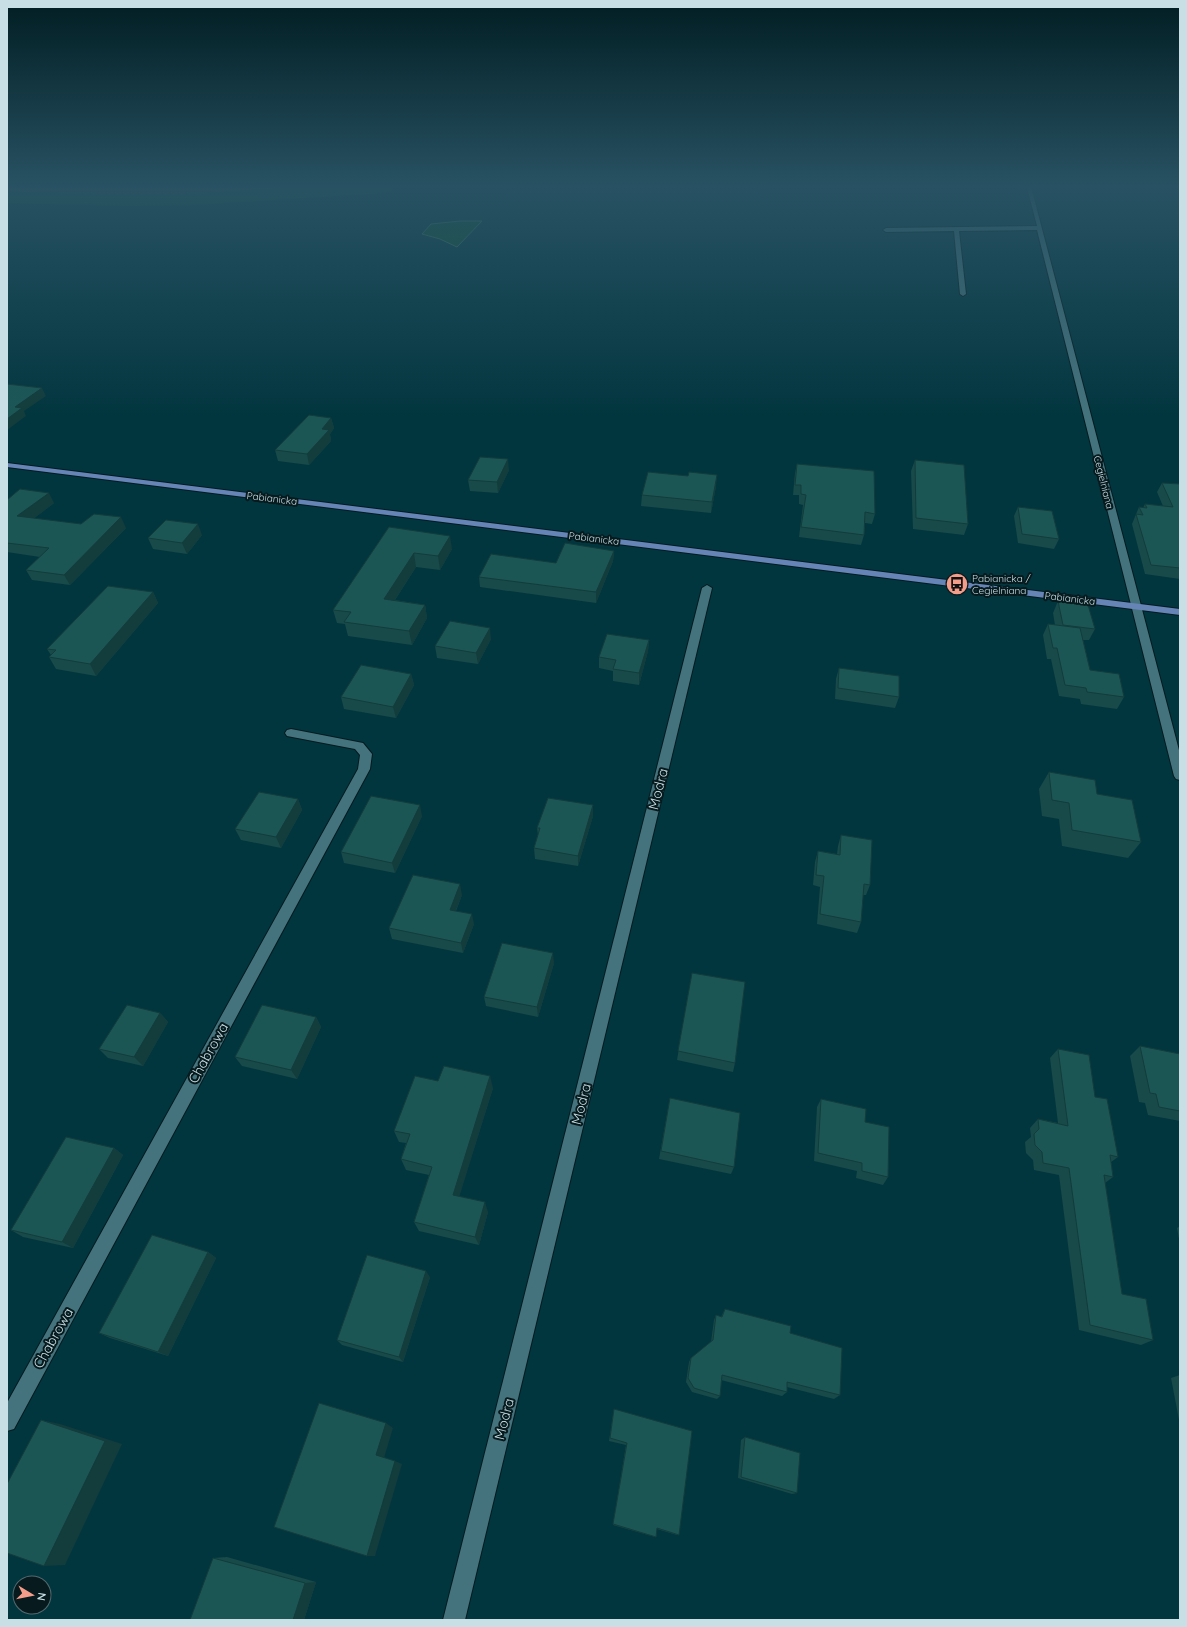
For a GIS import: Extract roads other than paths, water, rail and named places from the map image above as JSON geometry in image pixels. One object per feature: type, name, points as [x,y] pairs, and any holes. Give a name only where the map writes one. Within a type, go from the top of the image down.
[{"type":"main road","name":"Pabianicka","points":[[7,465],[1180,612]]},
{"type":"street","points":[[960,263],[963,294]]},
{"type":"street","name":"Cegielniana","points":[[1048,263],[1079,379],[1134,606],[1180,776]]},
{"type":"street","name":"Modra","points":[[454,1620],[707,588]]},
{"type":"street","name":"Chabrowa","points":[[7,1422],[364,768],[366,754],[359,746],[291,733]]},
{"type":"place","name":"Pabianicka / Cegielniana","points":[[957,584]]}]
